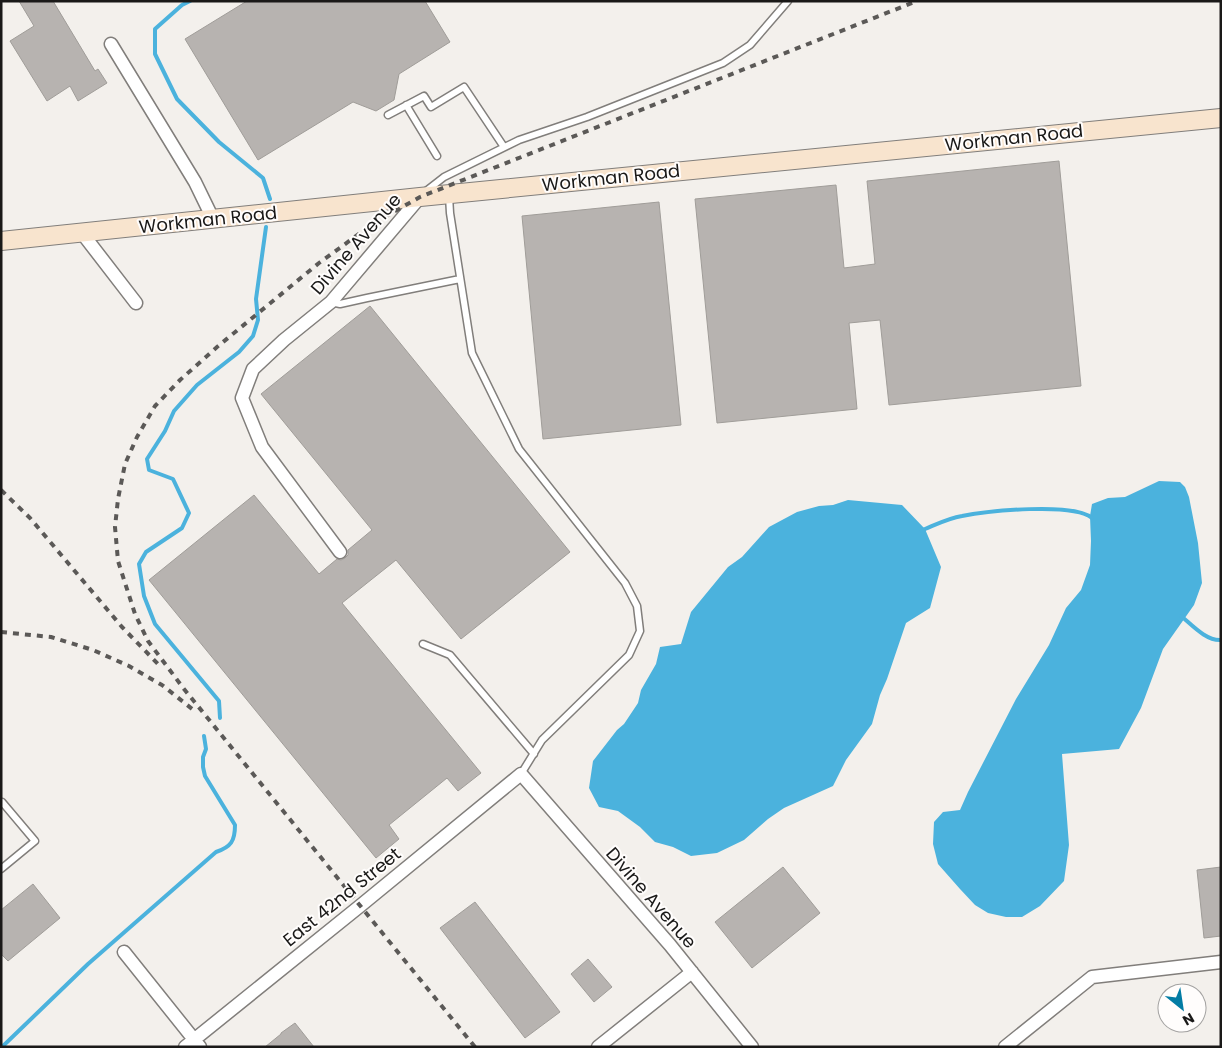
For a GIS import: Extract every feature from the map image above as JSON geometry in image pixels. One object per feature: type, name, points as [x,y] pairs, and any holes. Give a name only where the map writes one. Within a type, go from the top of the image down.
[{"type":"street","points":[[111,44],[195,182],[213,219]]},
{"type":"street","name":"Workman Road","points":[[1,241],[449,194],[1221,118]]},
{"type":"street","name":"Divine Avenue","points":[[340,552],[262,448],[242,398],[253,369],[284,340],[331,302],[420,197]]},
{"type":"street","points":[[82,233],[136,303]]},
{"type":"street","name":"Divine Avenue","points":[[521,774],[692,972],[752,1047]]},
{"type":"street","name":"East 42nd Street","points":[[193,1044],[521,774]]},
{"type":"street","points":[[124,952],[193,1044]]},
{"type":"street","points":[[1006,1047],[1092,977],[1221,962]]},
{"type":"street","points":[[598,1047],[692,972]]},
{"type":"lane","points":[[420,197],[444,176],[518,140],[587,117],[723,63],[750,45],[788,1]]},
{"type":"lane","points":[[388,115],[424,96],[431,107],[464,88],[504,148]]},
{"type":"lane","points":[[406,105],[437,156]]},
{"type":"lane","points":[[449,194],[450,213],[472,353],[519,449],[625,583],[637,606],[640,631],[629,655],[542,740],[521,774]]},
{"type":"lane","points":[[331,302],[340,304],[460,279]]},
{"type":"lane","points":[[423,644],[450,655],[534,754]]},
{"type":"lane","points":[[1,870],[35,841],[2,802]]},
{"type":"water","points":[[1159,481],[1180,482],[1185,487],[1189,497],[1198,543],[1202,583],[1194,605],[1163,649],[1141,708],[1119,749],[1062,754],[1069,845],[1064,881],[1040,906],[1022,917],[1006,917],[988,913],[975,905],[938,864],[933,844],[934,822],[943,812],[960,810],[1016,699],[1049,645],[1066,608],[1081,590],[1090,565],[1090,516],[1092,504],[1108,498],[1125,497]]},
{"type":"water","points":[[848,500],[902,505],[925,529],[941,567],[930,608],[906,623],[880,695],[872,724],[846,760],[833,786],[784,808],[744,840],[717,853],[691,856],[673,847],[655,842],[640,827],[618,811],[599,807],[589,788],[593,761],[617,730],[624,724],[638,703],[641,690],[656,664],[660,647],[681,644],[691,612],[728,567],[742,557],[769,527],[797,512]]},
{"type":"building","points":[[19,1],[53,1],[95,71],[98,69],[107,83],[78,101],[70,86],[47,101],[10,41],[34,26]]},
{"type":"building","points":[[247,1],[425,1],[450,42],[399,74],[394,100],[376,111],[353,102],[258,160],[185,39]]},
{"type":"building","points":[[1059,161],[1081,386],[889,405],[880,320],[849,323],[857,409],[717,423],[695,199],[836,185],[844,268],[875,264],[867,181]]},
{"type":"building","points":[[659,202],[681,425],[543,439],[522,216]]},
{"type":"building","points":[[370,306],[570,552],[461,639],[396,560],[342,603],[481,773],[458,791],[447,778],[389,825],[399,839],[376,858],[149,580],[254,495],[319,574],[337,559],[345,558],[348,555],[348,550],[372,530],[261,394]]},
{"type":"building","points":[[783,867],[820,913],[752,968],[715,922]]},
{"type":"building","points":[[1221,867],[1221,936],[1204,938],[1197,870]]},
{"type":"building","points":[[33,884],[60,918],[8,961],[1,954],[1,910]]},
{"type":"building","points":[[475,902],[560,1012],[525,1038],[440,928]]},
{"type":"building","points":[[588,959],[612,987],[594,1002],[571,974]]},
{"type":"building","points":[[295,1023],[314,1047],[265,1047],[281,1033]]},
{"type":"waterway","points":[[190,1],[182,5],[155,29],[155,54],[177,99],[219,142],[263,178],[270,199]]},
{"type":"waterway","points":[[220,718],[219,701],[155,624],[144,596],[139,564],[146,552],[182,528],[189,513],[173,479],[149,470],[147,459],[165,431],[174,411],[197,385],[239,352],[253,336],[258,320],[256,299],[266,227]]},
{"type":"waterway","points":[[922,531],[957,517],[1009,510],[1067,510],[1082,513],[1092,518]]},
{"type":"waterway","points":[[1181,616],[1205,635],[1215,640],[1221,640]]},
{"type":"waterway","points":[[2,1047],[88,964],[216,852],[231,843],[235,825],[205,776],[203,767],[203,757],[206,749],[204,736]]},
{"type":"railway","points":[[475,1047],[184,689],[148,641],[135,614],[118,561],[115,527],[125,464],[137,437],[155,406],[180,380],[319,263],[374,223],[420,197],[917,1]]},
{"type":"railway","points":[[1,490],[30,518],[122,627],[159,665]]},
{"type":"railway","points":[[1,632],[51,637],[93,650],[129,666],[162,685],[196,712]]}]
